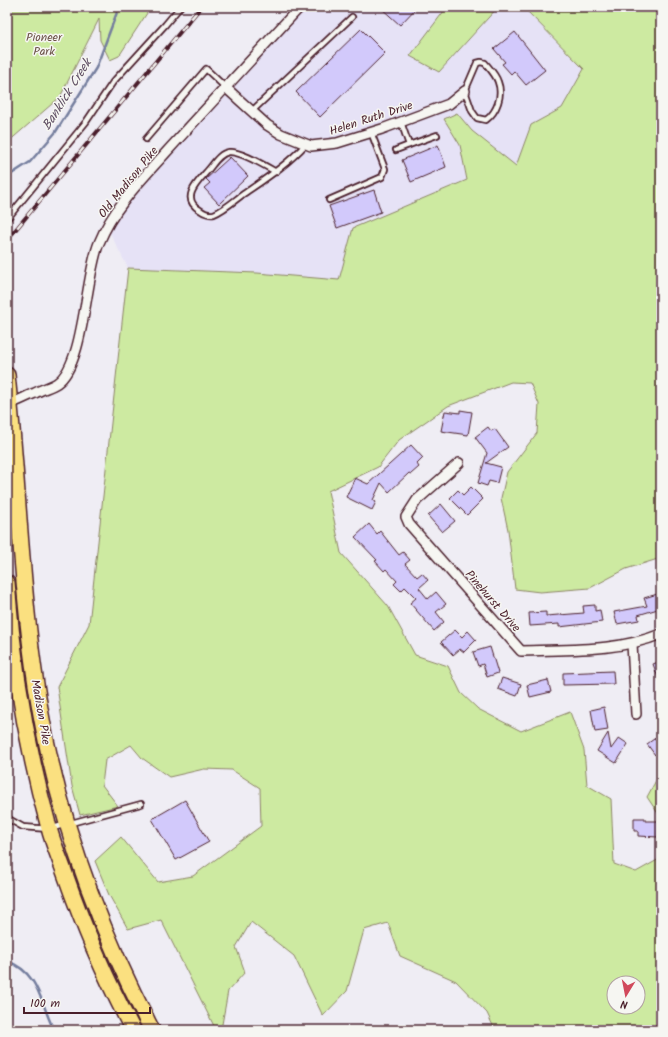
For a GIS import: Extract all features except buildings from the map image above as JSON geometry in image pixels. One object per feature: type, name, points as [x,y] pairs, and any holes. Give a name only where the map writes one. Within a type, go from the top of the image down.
[{"type":"main road","name":"Madison Pike","points":[[7,375],[30,636],[46,740],[60,801],[88,888],[110,944],[152,1030]]},
{"type":"main road","name":"Madison Pike","points":[[7,583],[14,660],[24,722],[49,829],[77,908],[94,949],[133,1030]]},
{"type":"street","name":"Old Madison Pike","points":[[9,404],[57,383],[64,376],[70,367],[78,342],[95,254],[107,227],[117,211],[142,180],[225,87],[300,7]]},
{"type":"street","name":"Helen Ruth Drive","points":[[225,87],[281,134],[306,144],[322,146],[338,143],[449,104],[465,91]]},
{"type":"street","name":"Pinehurst Drive","points":[[459,463],[417,500],[406,517],[409,524],[521,651],[616,647],[632,644],[661,634]]},
{"type":"street","points":[[632,644],[636,714]]},
{"type":"lane","points":[[7,219],[86,122],[113,82],[180,7]]},
{"type":"lane","points":[[252,111],[352,17]]},
{"type":"lane","points":[[477,63],[485,63],[499,82],[498,101],[493,115],[486,120],[477,118],[472,111],[465,91],[477,63]]},
{"type":"lane","points":[[146,139],[206,69],[225,87]]},
{"type":"lane","points":[[401,122],[409,145]]},
{"type":"lane","points":[[329,200],[382,177],[385,169],[371,132]]},
{"type":"lane","points":[[396,150],[438,135]]},
{"type":"lane","points":[[276,172],[241,154],[230,152],[222,154],[192,189],[191,199],[196,208],[205,213],[213,214],[276,172],[288,163],[306,144]]},
{"type":"lane","points":[[7,818],[23,827],[49,829],[142,804]]},
{"type":"shaded area","points":[[300,7],[447,7],[411,56],[439,72],[498,7],[523,7],[584,69],[562,108],[531,125],[516,167],[472,131],[457,113],[444,119],[460,145],[467,180],[353,228],[339,280],[257,273],[128,268],[107,227],[117,211]]},
{"type":"green space","name":"Pioneer Park","points":[[7,7],[151,7],[119,56],[110,60],[100,40],[99,19],[60,97],[7,143]]},
{"type":"green space","points":[[447,7],[498,7],[439,72],[410,56]]},
{"type":"green space","points":[[523,7],[661,7],[661,558],[626,569],[590,588],[540,592],[515,589],[508,530],[501,498],[507,472],[537,433],[539,404],[530,383],[511,382],[448,406],[399,440],[378,467],[328,491],[341,553],[388,606],[415,655],[448,666],[461,693],[478,709],[521,731],[570,712],[584,750],[587,785],[611,799],[614,864],[636,872],[661,858],[661,1030],[495,1030],[487,1013],[456,981],[400,956],[388,923],[364,930],[347,991],[323,1016],[294,956],[251,922],[236,947],[245,972],[228,991],[221,1030],[216,1030],[161,920],[128,929],[109,895],[95,861],[121,837],[158,882],[193,876],[261,826],[260,788],[232,770],[204,769],[169,777],[142,758],[131,745],[105,760],[102,785],[118,806],[80,815],[72,786],[57,687],[89,624],[128,268],[257,273],[339,280],[353,228],[467,180],[460,145],[444,119],[457,113],[472,131],[516,166],[531,125],[562,108],[584,69]]},
{"type":"green space","points":[[661,773],[661,818],[647,797]]},
{"type":"waterway","name":"Banklick Creek","points":[[7,177],[30,162],[55,133],[96,68],[119,7]]},
{"type":"waterway","name":"Banklick Creek","points":[[7,961],[18,966],[33,981],[54,1030]]},
{"type":"railway","points":[[7,240],[201,7]]}]
